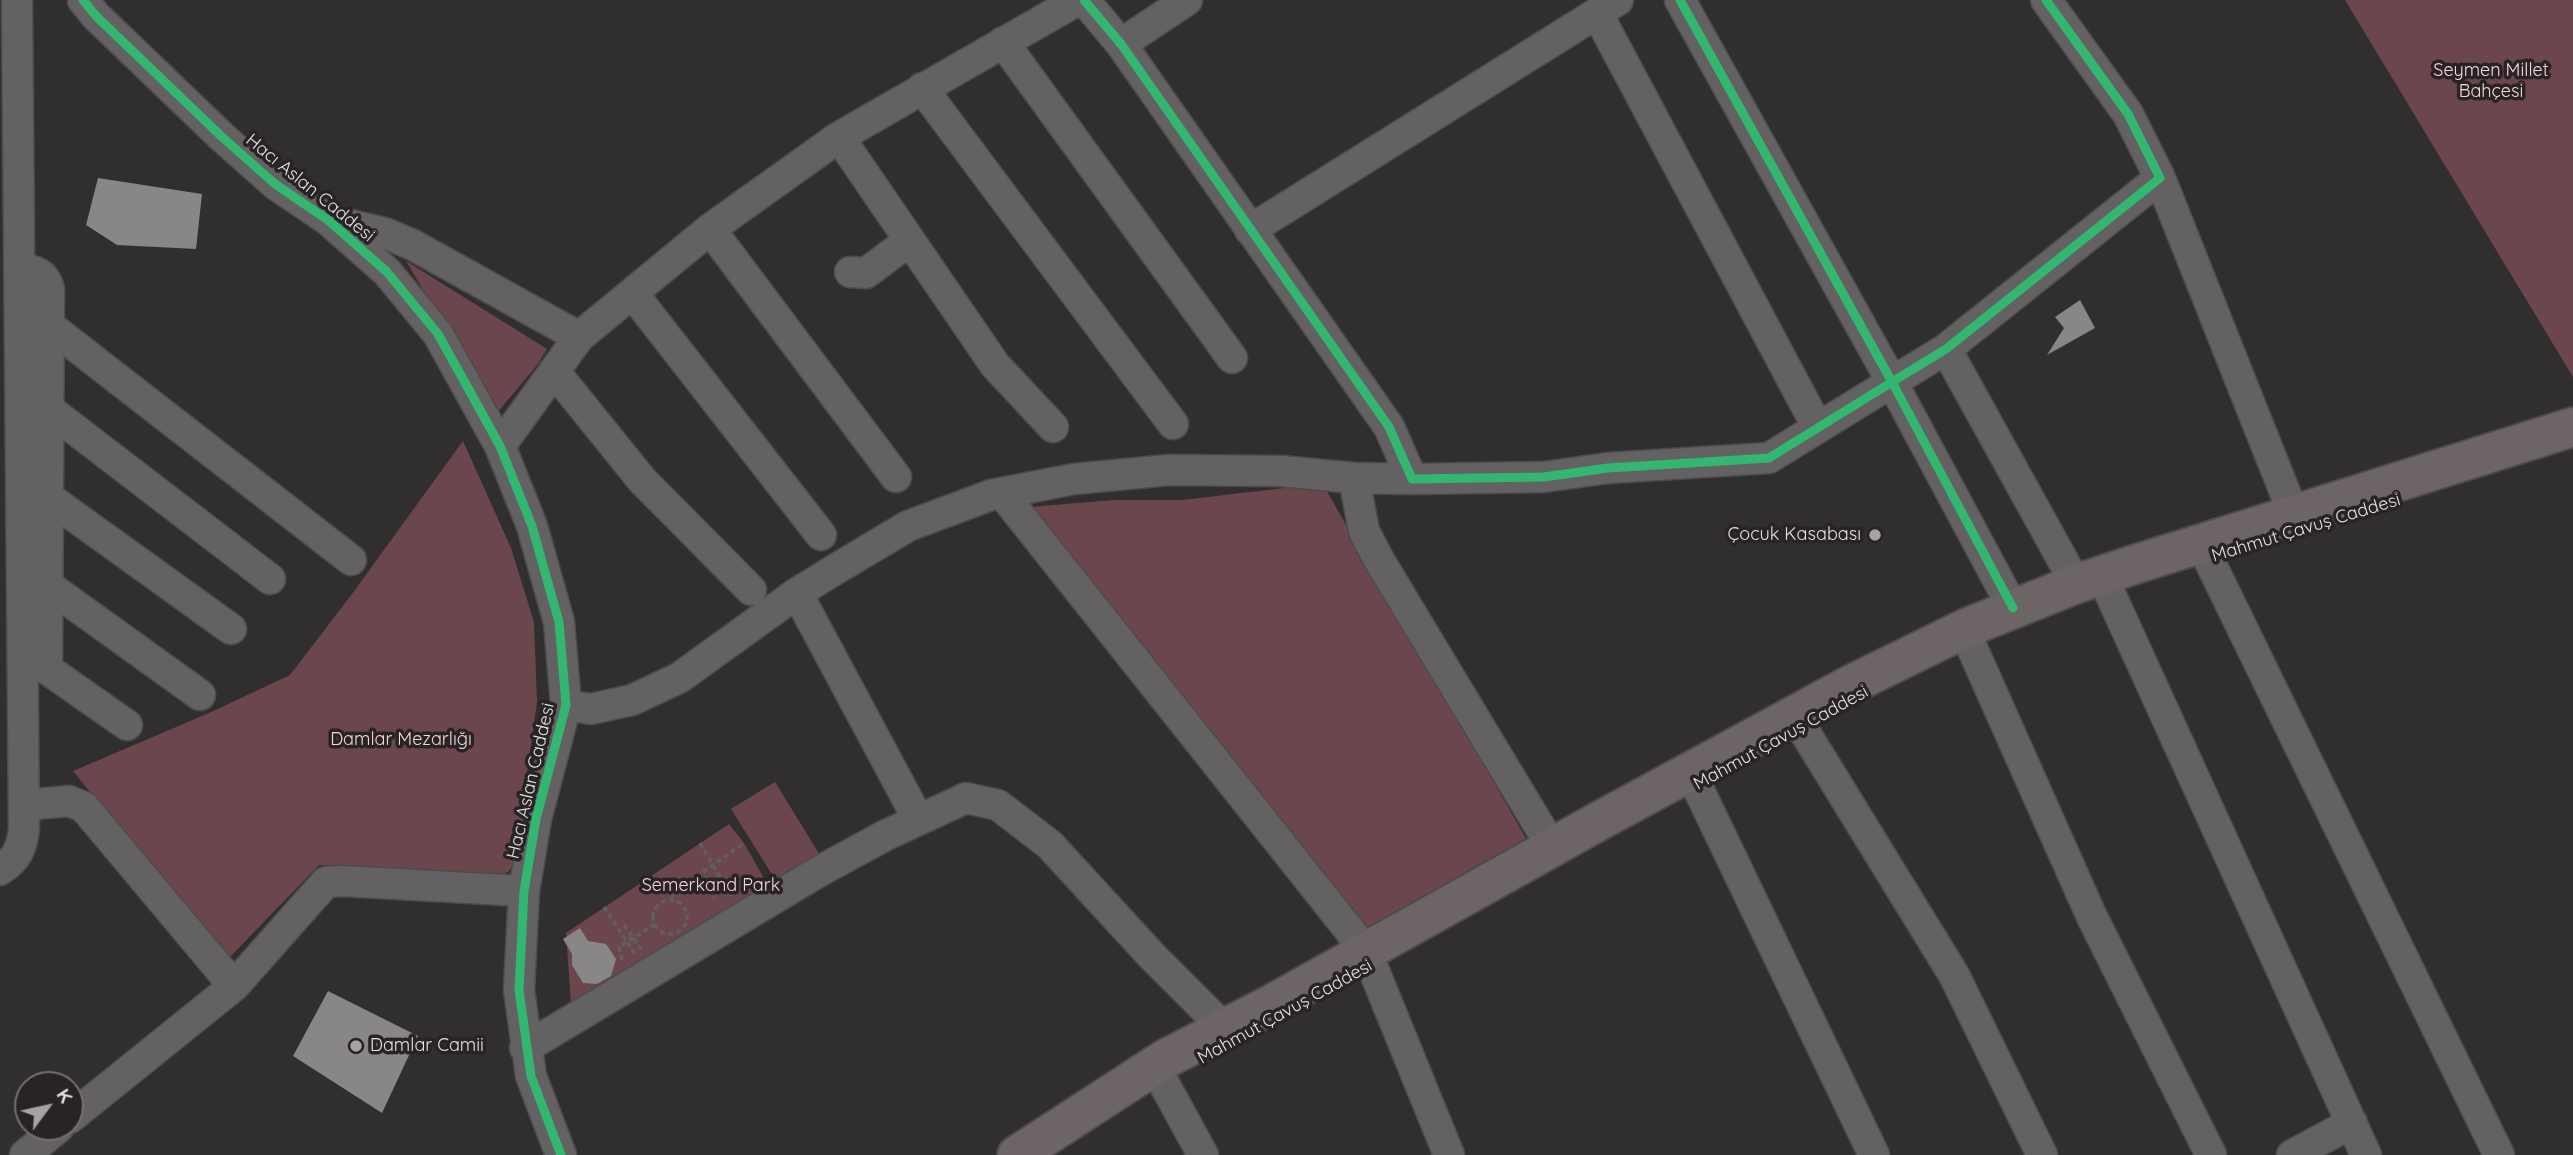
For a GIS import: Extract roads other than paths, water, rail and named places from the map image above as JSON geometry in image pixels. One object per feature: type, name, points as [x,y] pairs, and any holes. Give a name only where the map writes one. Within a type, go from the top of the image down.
[{"type":"main road","points":[[2206,550],[2294,515],[2573,426]]},
{"type":"main road","name":"Mahmut Çavuş Caddesi","points":[[1045,1155],[1162,1080],[1369,957],[1801,726],[1969,641],[2092,587],[2206,550],[2573,444]]},
{"type":"main road","points":[[1017,1155],[1165,1059],[1369,957],[1552,847],[1852,684],[2013,608],[2092,587]]},
{"type":"street","points":[[0,870],[14,860],[22,846],[25,805],[10,375],[19,270],[17,0]]},
{"type":"street","name":"Hacı Aslan Caddesi","points":[[83,0],[96,16],[221,136],[275,184],[328,220],[387,272],[438,334],[500,446],[533,526],[559,622],[566,705],[536,820],[524,891],[519,990],[531,1076],[561,1155]]},
{"type":"street","points":[[500,446],[579,337],[710,229],[839,137],[1078,0]]},
{"type":"street","points":[[1084,0],[1121,44],[1389,427],[1412,479]]},
{"type":"street","points":[[1121,44],[1187,0]]},
{"type":"street","points":[[1680,0],[1892,382],[2013,608]]},
{"type":"street","points":[[2046,0],[2128,114],[2160,178],[2294,515]]},
{"type":"street","points":[[1250,230],[1608,7],[1818,428]]},
{"type":"street","points":[[1003,42],[1232,358]]},
{"type":"street","points":[[922,89],[1173,424]]},
{"type":"street","points":[[839,137],[995,365],[1053,427]]},
{"type":"street","points":[[566,705],[591,709],[632,700],[679,678],[797,593],[908,526],[1002,493],[1074,479],[1169,471],[1281,471],[1354,478],[1412,479],[1544,477],[1608,468],[1769,458],[1946,349],[2160,178]]},
{"type":"street","points":[[328,220],[385,233],[413,246],[579,337]]},
{"type":"street","points":[[710,229],[896,477]]},
{"type":"street","points":[[850,272],[866,272],[909,241]]},
{"type":"street","points":[[19,270],[34,270],[41,274],[48,285],[47,669],[127,725]]},
{"type":"street","points":[[633,293],[821,535]]},
{"type":"street","points":[[47,324],[351,560]]},
{"type":"street","points":[[1946,349],[2092,587],[2366,1155]]},
{"type":"street","points":[[554,371],[642,480],[751,590]]},
{"type":"street","points":[[47,408],[270,579]]},
{"type":"street","points":[[1354,478],[1364,531],[1379,560],[1552,847]]},
{"type":"street","points":[[1002,493],[1369,957],[1449,1155]]},
{"type":"street","points":[[49,498],[231,629]]},
{"type":"street","points":[[2206,550],[2499,1155]]},
{"type":"street","points":[[47,585],[200,695]]},
{"type":"street","points":[[797,593],[918,819]]},
{"type":"street","points":[[1969,641],[2092,917],[2211,1155]]},
{"type":"street","points":[[1801,726],[1954,975],[2042,1155]]},
{"type":"street","points":[[1696,784],[1874,1155]]},
{"type":"street","points":[[526,1048],[646,963],[743,916],[886,835],[966,798],[998,805],[1050,845],[1152,956],[1224,1028]]},
{"type":"street","points":[[25,805],[69,801],[84,807],[234,986]]},
{"type":"street","points":[[84,1107],[234,986],[326,882],[524,891]]},
{"type":"street","points":[[1162,1080],[1203,1155]]},
{"type":"street","points":[[2292,1155],[2352,1123]]},
{"type":"street","points":[[25,1155],[42,1141]]},
{"type":"place","name":"Çocuk Kasabası","points":[[1875,535]]},
{"type":"place","name":"Damlar Camii","points":[[356,1046]]},
{"type":"park label","name":"Seymen Millet Bahçesi","points":[[2491,81]]},
{"type":"park label","name":"Damlar Mezarlığı","points":[[401,740]]},
{"type":"park label","name":"Semerkand Park","points":[[711,886]]}]
